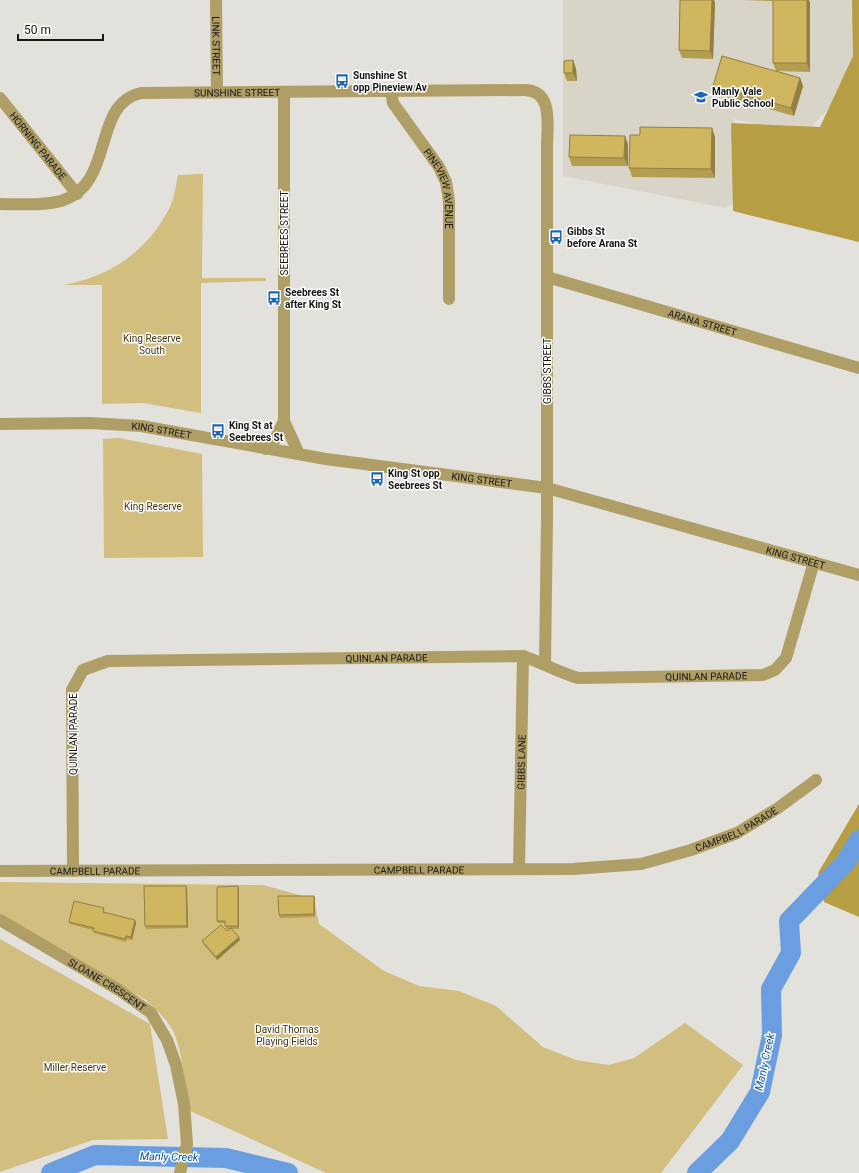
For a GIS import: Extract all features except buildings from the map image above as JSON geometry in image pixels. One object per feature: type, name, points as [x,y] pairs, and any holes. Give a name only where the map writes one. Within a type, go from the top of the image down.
[{"type":"street","name":"LINK STREET","points":[[216,0],[217,92]]},
{"type":"street","name":"SUNSHINE STREET","points":[[0,204],[45,203],[60,201],[77,194],[85,187],[93,174],[114,112],[123,100],[131,95],[142,93],[217,92],[524,90],[541,87]]},
{"type":"street","name":"GIBBS STREET","points":[[541,87],[547,110],[547,488],[545,664]]},
{"type":"street","name":"PINEVIEW AVENUE","points":[[391,91],[393,103],[439,167],[446,182],[449,201],[449,299]]},
{"type":"street","name":"SEEBREES STREET","points":[[284,92],[284,421],[299,454]]},
{"type":"street","name":"HORNING PARADE","points":[[0,98],[77,194]]},
{"type":"street","name":"ARANA STREET","points":[[547,277],[859,368]]},
{"type":"street","name":"SEEBREES STREET","points":[[266,449],[274,441],[284,421]]},
{"type":"street","name":"KING STREET","points":[[0,424],[116,424],[141,426],[266,449],[384,468],[547,488],[859,575]]},
{"type":"street","name":"QUINLAN PARADE","points":[[73,871],[72,690],[82,670],[108,661],[523,656],[545,664],[562,673],[578,678],[763,675],[781,665],[786,658],[814,562]]},
{"type":"street","name":"GIBBS LANE","points":[[519,869],[523,656]]},
{"type":"street","name":"CAMPBELL PARADE","points":[[0,871],[573,869],[641,864],[691,850],[737,833],[778,808],[816,780]]},
{"type":"street","name":"SLOANE CRESCENT","points":[[0,920],[119,990],[151,1013],[167,1040],[176,1065],[184,1104],[187,1144],[182,1168]]},
{"type":"shaded area","name":"Manly Vale Public School","points":[[563,0],[859,0],[859,75],[805,134],[734,119],[746,193],[726,208],[563,176]]},
{"type":"shaded area","points":[[852,0],[859,0],[859,242],[733,211],[731,123],[820,127],[853,56]]},
{"type":"shaded area","points":[[859,804],[859,917],[824,902],[818,873]]},
{"type":"green space","name":"King Reserve South","points":[[203,174],[202,278],[266,278],[266,281],[201,283],[201,413],[143,403],[102,404],[102,285],[63,285],[96,276],[126,260],[151,237],[161,223],[170,207],[178,175]]},
{"type":"green space","name":"King Reserve","points":[[119,438],[202,454],[203,557],[104,558],[103,439]]},
{"type":"green space","name":"David Thomas Playing Fields","points":[[0,882],[263,885],[314,899],[319,924],[384,971],[419,986],[459,991],[496,1006],[543,1047],[576,1060],[609,1065],[634,1058],[685,1023],[743,1065],[661,1173],[326,1173],[188,1110],[180,1050],[174,1033],[166,1020],[146,1000],[0,914]]},
{"type":"green space","name":"Miller Reserve","points":[[0,939],[150,1024],[168,1139],[93,1140],[0,1172]]},
{"type":"waterway","name":"Manly Creek","points":[[697,1173],[730,1141],[760,1092],[772,1035],[771,989],[791,953],[789,921],[845,863],[859,840]]},
{"type":"waterway","name":"Manly Creek","points":[[51,1173],[95,1155],[226,1158],[288,1173]]},
{"type":"place","name":"Sunshine St opp Pineview Av","points":[[342,81]]},
{"type":"place","name":"Manly Vale Public School","points":[[701,97]]},
{"type":"place","name":"Gibbs St before Arana St","points":[[556,237]]},
{"type":"place","name":"Seebrees St after King St","points":[[274,298]]},
{"type":"place","name":"King St at Seebrees St","points":[[218,431]]},
{"type":"place","name":"King St opp Seebrees St","points":[[377,479]]}]
